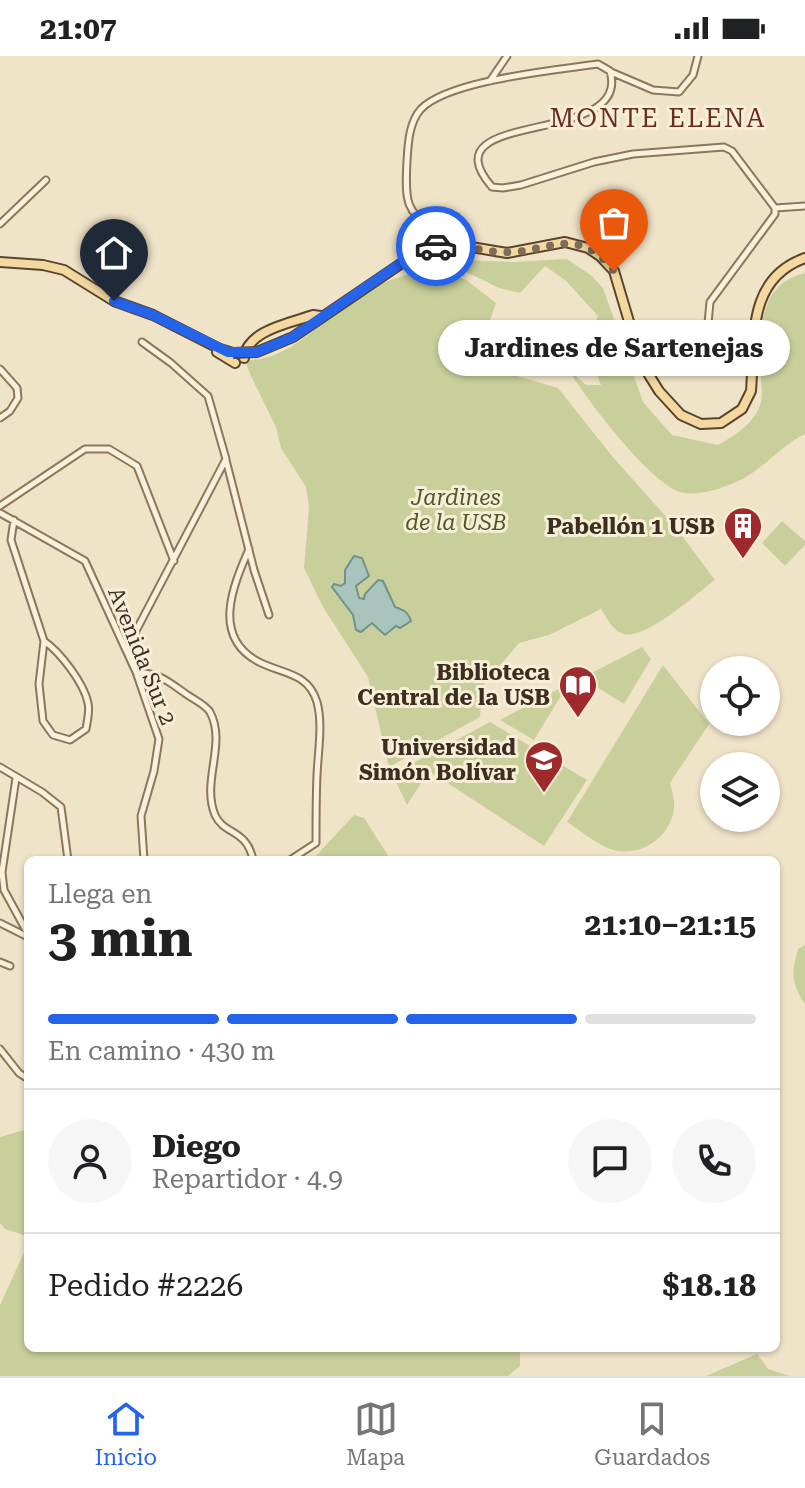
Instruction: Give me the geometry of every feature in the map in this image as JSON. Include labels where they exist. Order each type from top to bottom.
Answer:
[{"type":"main road","points":[[0,262],[64,270],[114,301],[153,315],[233,353],[257,352],[293,337],[421,250],[447,243],[507,253],[565,242],[577,244],[600,256],[618,278],[635,342],[650,378],[681,415],[694,423],[708,425],[735,416],[748,400],[759,303],[779,271],[805,258]]},
{"type":"main road","points":[[200,339],[240,360],[249,344],[260,335],[313,315],[321,316]]},
{"type":"street","points":[[486,84],[494,78],[507,56]]},
{"type":"street","points":[[447,243],[420,222],[407,203],[408,143],[412,124],[421,109],[447,92],[503,78],[598,64],[653,90],[679,92],[693,75],[698,56]]},
{"type":"street","points":[[610,71],[613,81],[611,90],[599,106],[562,122],[498,136],[486,142],[478,154],[477,163],[492,187],[503,188],[633,154],[724,147],[732,151],[775,208],[775,214],[710,302],[706,345]]},
{"type":"street","points":[[0,224],[46,180]]},
{"type":"street","points":[[775,208],[805,206]]},
{"type":"street","points":[[142,342],[208,396],[269,615]]},
{"type":"street","points":[[0,369],[17,388],[18,398],[10,411],[0,418]]},
{"type":"street","points":[[0,506],[85,449],[109,449],[137,466],[174,561]]},
{"type":"street","points":[[126,650],[226,459]]},
{"type":"street","name":"Avenida Sur 2","points":[[0,513],[85,561],[136,672],[159,739],[154,771],[141,816],[144,856]]},
{"type":"street","points":[[14,520],[11,540],[44,641],[39,684],[43,721],[53,735],[70,740],[86,729],[89,705],[56,649],[44,641]]},
{"type":"street","points":[[249,549],[232,586],[230,622],[234,637],[244,652],[260,663],[301,678],[317,703],[316,843],[296,856]]},
{"type":"street","points":[[136,672],[156,674],[209,710],[216,733],[209,789],[216,818],[245,839],[252,856]]},
{"type":"street","points":[[0,767],[61,807],[67,856]]},
{"type":"street","points":[[16,778],[2,872],[4,890],[24,928]]},
{"type":"street","points":[[0,923],[24,934]]},
{"type":"street","points":[[0,962],[10,966]]},
{"type":"street","points":[[0,1049],[24,1076]]},
{"type":"green space","points":[[440,259],[513,262],[567,259],[592,276],[603,288],[643,402],[672,435],[718,445],[744,428],[761,402],[762,329],[769,300],[777,288],[789,279],[805,273],[805,434],[743,479],[715,490],[680,492],[668,486],[636,457],[569,370],[586,385],[601,385],[584,342],[598,316],[566,281],[545,266],[520,293],[499,288]]},
{"type":"green space","name":"Jardines de la USB","points":[[434,266],[466,280],[496,303],[484,337],[486,355],[517,376],[558,388],[612,456],[676,528],[715,580],[669,616],[642,631],[621,633],[612,626],[601,609],[549,635],[519,643],[482,687],[480,717],[389,767],[368,677],[323,607],[304,568],[309,507],[306,487],[281,448],[276,427],[245,360],[262,359],[278,353],[308,335],[363,292]]},
{"type":"green space","points":[[782,521],[805,541],[805,545],[785,566],[762,543]]},
{"type":"green space","points":[[642,647],[651,659],[624,704],[582,678]]},
{"type":"green space","points":[[663,665],[700,712],[701,736],[670,783],[674,808],[667,828],[652,844],[632,851],[621,851],[593,840],[567,822]]},
{"type":"green space","points":[[568,684],[534,740],[500,720]]},
{"type":"green space","points":[[490,722],[587,780],[544,846],[429,771],[407,805],[395,780],[400,770]]},
{"type":"green space","points":[[354,815],[364,818],[388,856],[316,856]]},
{"type":"green space","points":[[805,945],[805,1005],[793,972],[798,949]]},
{"type":"green space","points":[[24,1130],[24,1235],[5,1229],[0,1223],[0,1137]]},
{"type":"green space","points":[[24,1253],[24,1352],[520,1352],[520,1366],[508,1376],[0,1376],[0,1305]]},
{"type":"green space","points":[[757,1354],[768,1369],[790,1376],[706,1376]]},
{"type":"water","points":[[354,556],[362,558],[369,576],[356,586],[359,598],[364,599],[378,580],[383,581],[395,607],[405,612],[411,621],[400,628],[396,626],[385,635],[372,623],[361,632],[356,630],[353,615],[332,587],[345,583],[345,570]]},
{"type":"way so far","points":[[436,246],[447,243],[507,253],[565,242],[588,248],[614,271]]},
{"type":"place","name":"Jardines de Sartenejas","points":[[614,271]]},
{"type":"place","name":"Pabellón 1 USB","points":[[743,560]]},
{"type":"place","name":"Biblioteca Central de la USB","points":[[578,719]]},
{"type":"place","name":"Universidad Simón Bolívar","points":[[544,794]]},
{"type":"district","name":"MONTE ELENA","points":[[658,118]]},
{"type":"route","points":[[114,301],[153,315],[228,352],[257,352],[293,337],[421,250],[436,246]]}]
